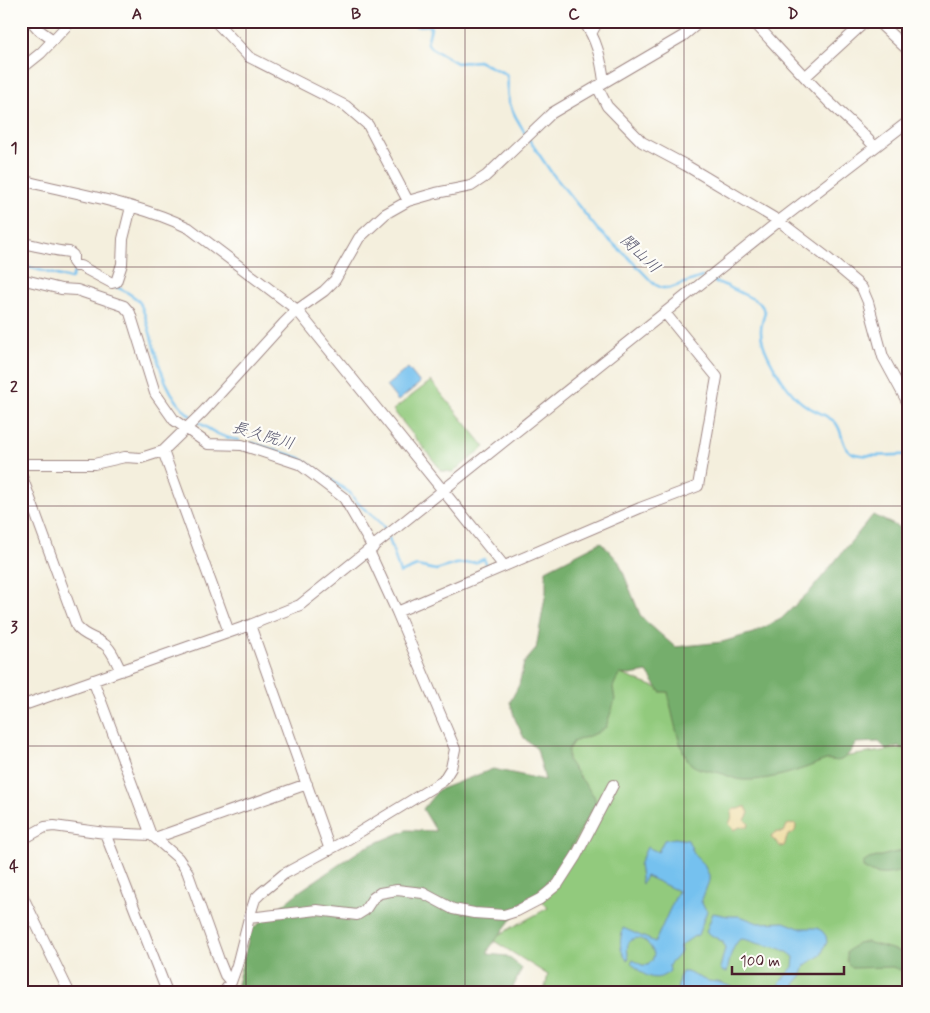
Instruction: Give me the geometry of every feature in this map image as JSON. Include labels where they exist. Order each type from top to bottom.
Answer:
[{"type":"street","points":[[31,21],[39,30],[54,40]]},
{"type":"street","points":[[21,68],[54,40],[71,21]]},
{"type":"street","points":[[215,21],[249,57],[346,106],[361,117],[368,126],[408,201]]},
{"type":"street","points":[[583,21],[592,32],[601,58],[600,84],[607,106],[642,142],[687,166],[779,221],[825,256],[862,288],[868,302],[883,357],[909,405]]},
{"type":"street","points":[[592,32],[598,21]]},
{"type":"street","points":[[21,464],[94,464],[125,457],[141,458],[164,452],[297,310],[324,291],[335,280],[359,238],[384,214],[408,201],[471,186],[486,176],[552,113],[683,36],[701,21]]},
{"type":"street","points":[[753,21],[805,77],[875,147]]},
{"type":"street","points":[[805,77],[866,21]]},
{"type":"street","points":[[877,21],[909,51]]},
{"type":"street","points":[[21,706],[250,625],[300,605],[779,221],[909,121]]},
{"type":"street","points":[[21,180],[131,207],[165,217],[189,228],[297,310],[504,566]]},
{"type":"street","points":[[21,243],[69,252],[73,255],[73,262],[76,266],[116,282],[122,264],[123,239],[131,207]]},
{"type":"street","points":[[21,279],[62,289],[77,290],[124,306],[128,309],[155,393],[174,420],[185,430],[208,444],[242,446],[299,464],[344,498],[371,549],[455,750],[451,768],[443,781],[330,850],[284,874],[255,899],[237,965],[224,992]]},
{"type":"street","points":[[397,612],[640,508],[698,486],[717,377],[665,313]]},
{"type":"street","points":[[164,452],[229,632]]},
{"type":"street","points":[[21,474],[77,627],[82,633],[108,648],[120,671]]},
{"type":"street","points":[[250,625],[330,850]]},
{"type":"street","points":[[93,680],[153,837],[178,858],[188,871],[219,960],[230,982]]},
{"type":"street","points":[[22,837],[54,826],[153,837],[307,784]]},
{"type":"street","points":[[249,918],[317,910],[357,915],[365,910],[373,898],[380,893],[397,890],[422,893],[453,909],[474,913],[504,915],[517,911],[540,899],[558,884],[576,856],[613,784]]},
{"type":"street","points":[[105,833],[167,992]]},
{"type":"street","points":[[21,893],[69,992]]},
{"type":"green space","points":[[431,381],[485,447],[453,472],[442,471],[393,410]]},
{"type":"green space","points":[[873,515],[909,532],[909,752],[898,746],[887,750],[879,742],[856,743],[850,753],[841,760],[826,760],[791,773],[767,778],[737,779],[700,769],[691,764],[679,740],[668,692],[660,692],[647,672],[630,675],[619,674],[613,687],[615,700],[606,727],[597,733],[573,742],[568,750],[568,761],[594,796],[596,803],[548,887],[526,899],[489,949],[488,954],[507,956],[522,968],[511,992],[235,992],[251,930],[300,891],[362,849],[407,830],[436,831],[423,809],[438,790],[493,769],[545,780],[537,749],[524,738],[515,719],[510,702],[519,685],[524,663],[536,649],[546,592],[546,570],[601,542],[619,562],[641,617],[675,647],[722,642],[753,633],[781,619],[812,589]]},
{"type":"green space","points":[[615,672],[668,692],[743,772],[909,747],[909,992],[544,992],[548,975],[491,939],[548,908],[529,884],[560,759]]},
{"type":"green space","points":[[909,849],[909,869],[891,874],[880,874],[863,868],[863,863],[869,859]]},
{"type":"green space","points":[[867,942],[909,954],[909,973],[892,967],[852,968],[847,962],[847,952],[857,943]]},
{"type":"sand","points":[[746,807],[749,813],[745,820],[749,823],[748,827],[740,827],[734,830],[729,824],[733,809]]},
{"type":"sand","points":[[794,823],[796,825],[795,831],[788,835],[784,846],[780,847],[771,838],[772,835],[784,832],[787,825]]},
{"type":"water","points":[[408,368],[420,383],[398,401],[386,386]]},
{"type":"water","points":[[675,838],[688,840],[695,856],[704,865],[709,875],[709,881],[701,902],[707,911],[698,935],[680,946],[681,952],[669,965],[670,971],[654,978],[644,974],[631,962],[633,960],[642,965],[648,965],[652,961],[654,954],[646,942],[636,938],[631,940],[628,944],[629,958],[627,960],[621,948],[621,937],[623,928],[655,942],[678,891],[646,876],[642,884],[639,865],[647,847],[658,852],[664,840]]},
{"type":"water","points":[[713,913],[740,916],[758,923],[784,922],[799,928],[817,928],[826,936],[827,942],[821,955],[805,965],[793,991],[788,992],[780,987],[779,983],[793,967],[794,957],[776,947],[740,939],[733,950],[727,972],[723,972],[720,968],[725,948],[723,942],[706,932]]},
{"type":"water","points":[[682,972],[687,972],[707,981],[718,982],[747,992],[677,992]]},
{"type":"waterway","name":"関山川","points":[[410,21],[416,26],[429,25],[431,28],[427,43],[431,48],[457,63],[478,61],[506,74],[509,102],[525,133]]},
{"type":"waterway","name":"関山川","points":[[528,138],[551,172],[598,230],[654,284],[662,288],[670,288],[702,277]]},
{"type":"waterway","name":"長久院川","points":[[21,265],[71,279],[75,271],[78,270]]},
{"type":"waterway","name":"関山川","points":[[710,280],[759,302],[765,311],[761,328],[762,339],[776,371],[798,399],[835,422],[840,430],[844,444],[850,452],[868,456],[909,455]]},
{"type":"waterway","name":"長久院川","points":[[114,286],[128,293],[140,303],[165,381],[177,401],[193,418]]},
{"type":"waterway","name":"長久院川","points":[[197,421],[227,438],[239,440]]},
{"type":"waterway","name":"長久院川","points":[[252,443],[300,458],[350,493],[358,504],[379,522],[387,533]]},
{"type":"waterway","name":"長久院川","points":[[389,538],[400,573],[417,566],[436,570],[484,559],[488,568],[490,568]]}]
